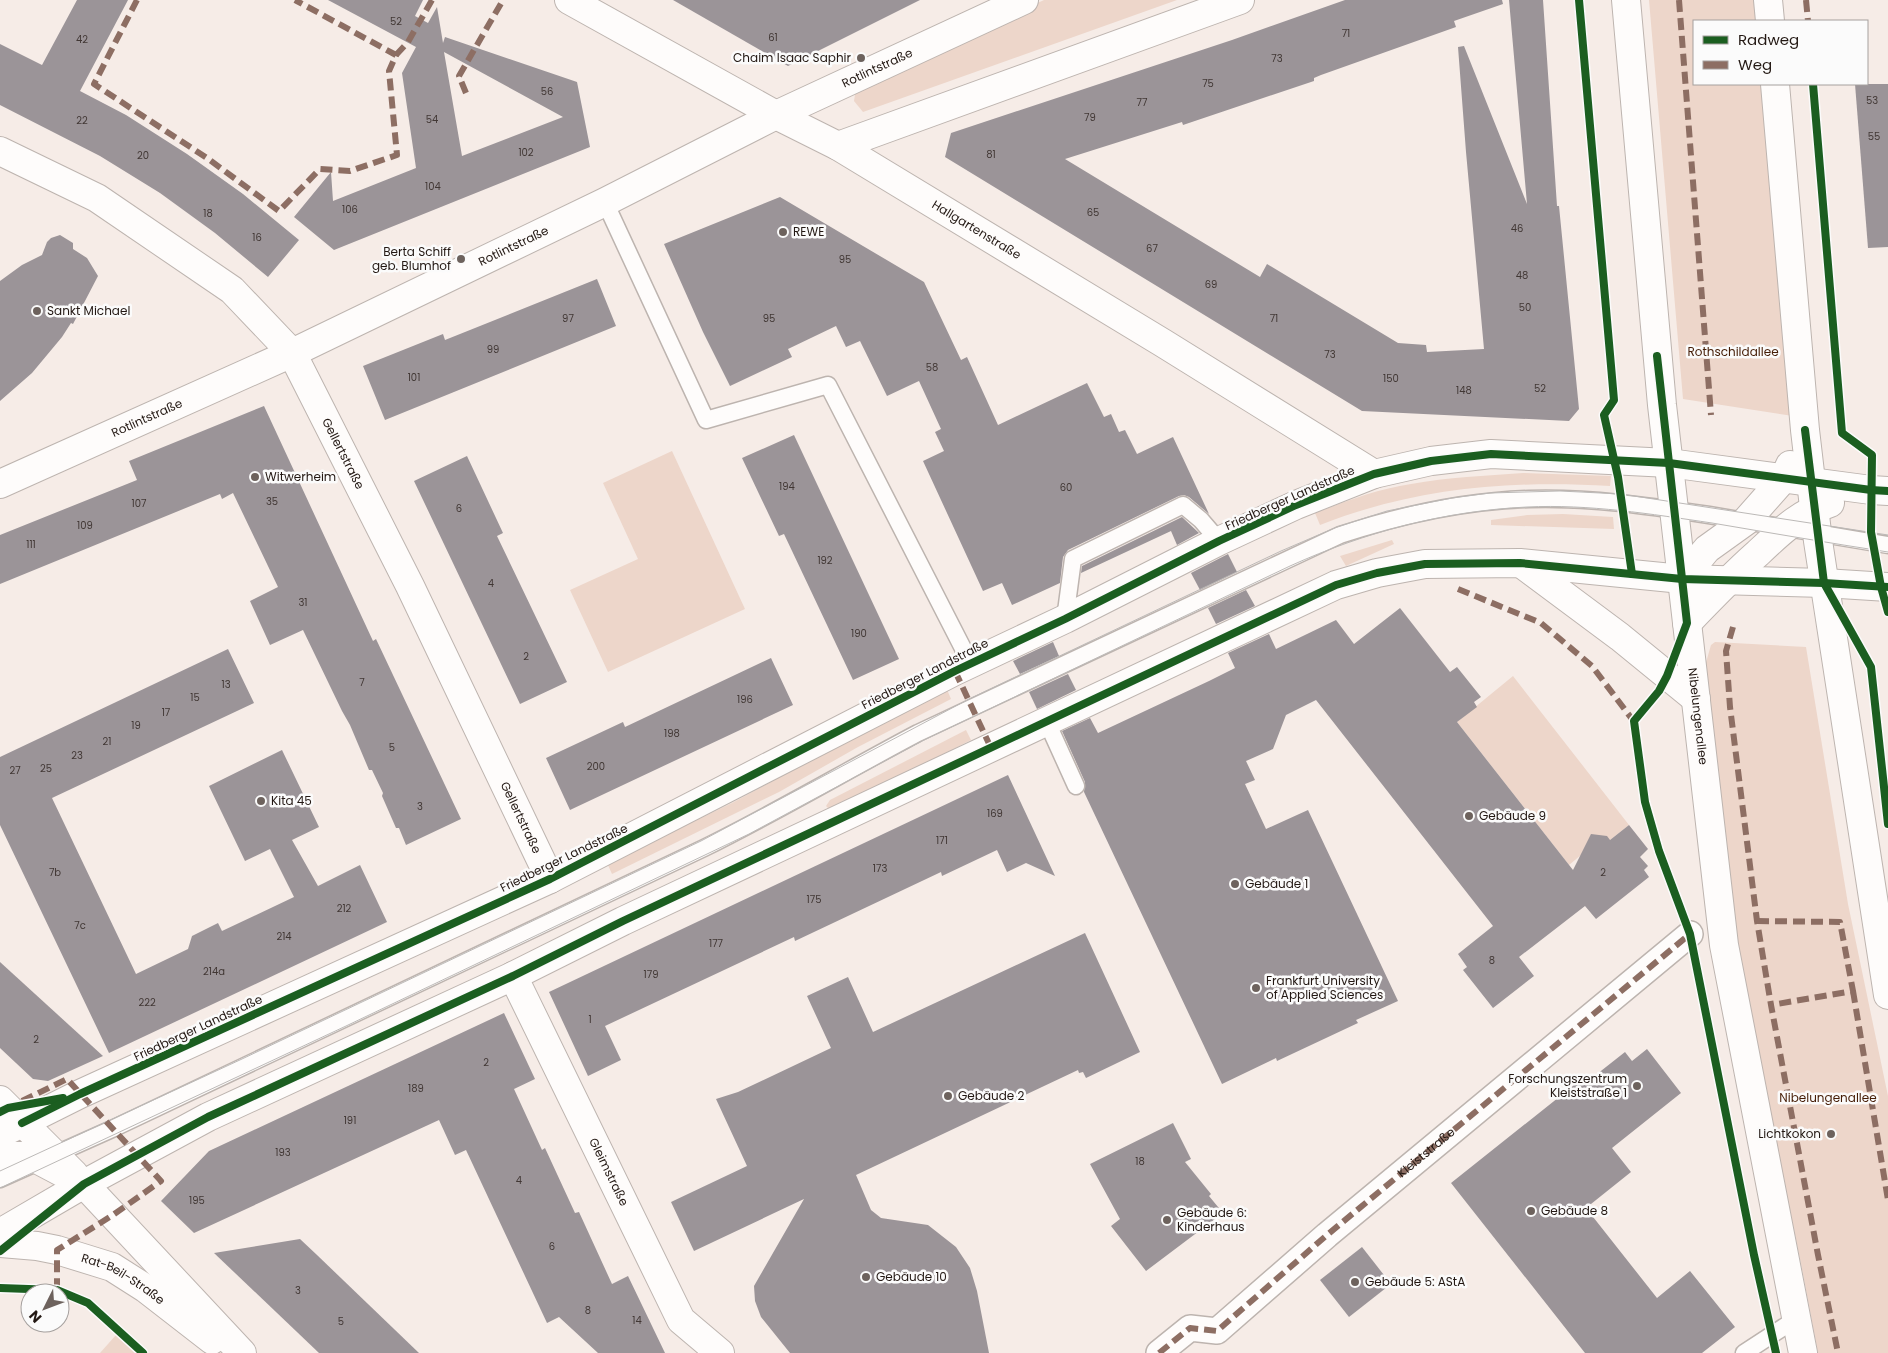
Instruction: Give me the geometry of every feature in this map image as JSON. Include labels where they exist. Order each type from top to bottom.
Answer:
[{"type":"main road","name":"Hallgartenstraße","points":[[569,0],[776,115],[838,146],[1163,343],[1374,474]]},
{"type":"main road","name":"Rotlintstraße","points":[[0,484],[292,353],[605,202],[776,115],[1024,0]]},
{"type":"main road","points":[[838,146],[1240,0]]},
{"type":"main road","points":[[1626,0],[1657,356],[1669,463]]},
{"type":"main road","points":[[1768,0],[1770,20]]},
{"type":"main road","points":[[1775,85],[1811,481],[1824,583],[1888,991]]},
{"type":"main road","name":"Gellertstraße","points":[[0,151],[97,198],[224,284],[292,353],[410,586],[550,878]]},
{"type":"main road","points":[[1682,579],[1707,549],[1746,521],[1784,478],[1805,430]]},
{"type":"main road","name":"Friedberger Landstraße","points":[[11,1128],[80,1094],[550,878],[971,664],[1219,541],[1296,505],[1374,474],[1431,461],[1491,454],[1669,463],[1879,491]]},
{"type":"main road","name":"Nibelungenallee","points":[[1669,463],[1724,945],[1803,1353]]},
{"type":"main road","points":[[1686,623],[1728,580],[1785,527],[1816,520],[1879,491]]},
{"type":"main road","points":[[1520,563],[1620,637],[1696,699]]},
{"type":"main road","points":[[0,1233],[84,1184],[208,1117],[513,976],[623,921],[1336,586],[1377,573],[1425,564],[1520,563],[1682,579],[1824,583],[1888,587]]},
{"type":"main road","name":"Gleimstraße","points":[[513,976],[681,1320],[720,1353]]},
{"type":"main road","points":[[0,1100],[11,1128],[47,1157]]},
{"type":"main road","points":[[0,1156],[47,1157]]},
{"type":"main road","name":"Rat-Beil-Straße","points":[[47,1157],[84,1184],[242,1353]]},
{"type":"main road","name":"Rat-Beil-Straße","points":[[0,1244],[37,1246],[58,1250],[112,1268],[145,1288],[229,1353]]},
{"type":"street","name":"Kleiststraße","points":[[1159,1353],[1190,1328],[1217,1331],[1327,1235],[1690,934]]},
{"type":"lane","points":[[605,202],[706,420],[828,385],[971,664]]},
{"type":"lane","points":[[0,1179],[129,1121],[687,856],[785,807],[866,760],[918,733],[1340,535],[1417,513],[1454,506],[1528,499],[1595,500],[1785,527]]},
{"type":"lane","points":[[1065,619],[1073,559],[1183,506],[1201,520],[1219,541]]},
{"type":"lane","points":[[1816,520],[1888,545]]},
{"type":"lane","points":[[1047,722],[1076,786]]},
{"type":"lane","points":[[1744,1353],[1796,1319]]},
{"type":"green space","points":[[1044,0],[1177,0],[863,112],[854,101],[856,88]]},
{"type":"green space","name":"Rothschildallee","points":[[1649,0],[1755,0],[1757,20],[1693,20],[1693,85],[1763,85],[1793,416],[1683,399]]},
{"type":"green space","points":[[672,451],[745,609],[608,672],[570,590],[638,559],[603,483]]},
{"type":"green space","points":[[1523,473],[1611,476],[1610,486],[1536,484],[1463,489],[1427,495],[1355,512],[1320,525],[1315,513],[1362,496],[1399,486],[1453,478]]},
{"type":"green space","points":[[1563,514],[1613,517],[1614,529],[1491,525],[1491,520],[1527,515]]},
{"type":"green space","points":[[1392,540],[1394,544],[1346,566],[1340,556]]},
{"type":"green space","name":"Nibelungenallee","points":[[1715,642],[1806,647],[1848,904],[1888,1096],[1888,1353],[1818,1353],[1743,982],[1727,869],[1705,666],[1711,645]]},
{"type":"green space","points":[[1513,676],[1629,825],[1610,840],[1587,850],[1569,865],[1457,722]]},
{"type":"green space","points":[[946,687],[951,699],[858,747],[779,792],[612,874],[607,863],[732,803]]},
{"type":"green space","points":[[966,730],[971,740],[831,811],[826,806],[830,800]]},
{"type":"green space","points":[[116,1335],[135,1353],[100,1353]]},
{"type":"building","points":[[77,0],[128,0],[80,91],[126,115],[187,154],[243,194],[299,240],[268,277],[215,233],[160,193],[100,156],[0,105],[0,44],[42,65]]},
{"type":"building","points":[[328,0],[423,0],[415,16],[428,23],[437,7],[443,43],[445,37],[577,82],[590,147],[334,250],[294,217],[331,172],[333,201],[416,168],[402,73],[416,47]],"holes":[[[444,52],[563,117],[462,156]]]},
{"type":"building","points":[[673,0],[920,0],[788,66]]},
{"type":"building","points":[[1345,0],[1502,0],[1503,4],[1454,21],[1456,27],[1321,75],[1314,78],[1314,81],[1183,125],[1182,122],[1065,159],[1260,277],[1267,264],[1398,343],[1426,345],[1427,352],[1484,349],[1458,47],[1464,46],[1527,204],[1509,0],[1543,0],[1557,206],[1559,206],[1579,409],[1569,421],[1362,411],[945,157],[951,133],[1232,40]]},
{"type":"building","points":[[1888,84],[1888,247],[1868,248],[1855,85]]},
{"type":"building","points":[[780,197],[924,282],[961,360],[967,357],[998,425],[1087,383],[1104,417],[1111,414],[1119,432],[1125,430],[1137,454],[1173,437],[1209,514],[1189,497],[1179,496],[1068,550],[1063,557],[1060,583],[1012,605],[1002,583],[983,591],[923,461],[944,451],[935,432],[941,429],[919,381],[887,396],[860,341],[846,347],[836,326],[788,349],[792,357],[730,386],[703,332],[664,244]]},
{"type":"building","name":"Sankt Michael","points":[[60,235],[73,243],[73,249],[87,258],[98,276],[73,324],[71,323],[62,337],[32,373],[0,401],[0,281],[22,265],[42,255],[47,242],[51,238]]},
{"type":"building","points":[[597,279],[616,326],[385,420],[363,366],[443,334],[445,340]]},
{"type":"building","points":[[264,406],[373,641],[376,639],[461,819],[406,845],[399,828],[396,828],[372,770],[369,770],[350,725],[303,630],[270,645],[250,601],[278,587],[233,493],[222,499],[220,494],[0,584],[0,535],[137,480],[129,461]]},
{"type":"building","points":[[794,435],[899,659],[853,680],[784,534],[779,536],[742,458]]},
{"type":"building","points":[[467,456],[503,533],[497,536],[567,682],[520,704],[414,481]]},
{"type":"building","points":[[1182,517],[1199,533],[1177,545],[1171,531],[1081,573],[1082,566]]},
{"type":"building","points":[[1228,554],[1237,572],[1200,590],[1191,573]]},
{"type":"building","points":[[1246,590],[1255,606],[1216,624],[1208,608]]},
{"type":"building","points":[[1400,608],[1450,672],[1457,667],[1481,697],[1474,702],[1477,707],[1457,722],[1573,870],[1591,834],[1607,836],[1610,840],[1629,825],[1648,849],[1640,857],[1648,866],[1644,870],[1649,877],[1596,919],[1585,906],[1519,957],[1534,976],[1493,1008],[1463,970],[1467,967],[1458,954],[1493,926],[1316,700],[1286,715],[1273,749],[1246,761],[1255,780],[1245,784],[1266,829],[1308,810],[1398,1001],[1356,1020],[1358,1023],[1277,1061],[1276,1058],[1222,1084],[1084,792],[1085,782],[1062,731],[1090,718],[1098,733],[1209,681],[1235,668],[1228,653],[1269,634],[1276,649],[1336,620],[1354,644]]},
{"type":"building","points":[[1053,642],[1059,656],[1020,674],[1013,661]]},
{"type":"building","points":[[228,649],[254,703],[52,798],[136,974],[188,949],[192,936],[218,923],[222,931],[294,897],[270,849],[245,861],[209,786],[282,750],[319,827],[292,840],[318,886],[360,865],[387,922],[109,1053],[0,825],[0,757]]},
{"type":"building","points":[[771,658],[793,705],[570,810],[546,758],[623,722],[625,727]]},
{"type":"building","points":[[1068,674],[1076,690],[1037,709],[1029,692]]},
{"type":"building","points":[[1008,775],[1055,876],[1026,863],[1007,872],[997,850],[942,876],[941,872],[795,941],[794,937],[605,1026],[621,1060],[588,1076],[549,992]]},
{"type":"building","name":"Gebäude 2","points":[[1085,933],[1140,1052],[1086,1078],[1083,1072],[1079,1073],[1078,1070],[856,1175],[871,1210],[881,1218],[928,1225],[956,1247],[970,1268],[977,1291],[989,1353],[790,1353],[761,1317],[755,1301],[754,1286],[804,1199],[694,1251],[671,1202],[747,1166],[716,1099],[738,1092],[831,1048],[807,996],[848,977],[873,1032]]},
{"type":"building","points":[[0,962],[103,1056],[48,1081],[33,1079],[0,1048]]},
{"type":"building","points":[[504,1013],[535,1079],[514,1089],[542,1150],[545,1148],[575,1213],[579,1212],[612,1284],[628,1276],[665,1353],[598,1353],[559,1317],[547,1323],[466,1150],[455,1155],[439,1120],[194,1233],[161,1201],[209,1151]]},
{"type":"building","name":"Gebäude 8","points":[[1647,1049],[1681,1093],[1612,1148],[1631,1172],[1586,1208],[1657,1298],[1690,1271],[1735,1327],[1702,1353],[1585,1353],[1451,1183],[1588,1074],[1592,1078],[1625,1052],[1632,1061]]},
{"type":"building","points":[[1173,1123],[1191,1159],[1185,1162],[1211,1194],[1209,1196],[1223,1213],[1146,1271],[1111,1226],[1120,1219],[1090,1164]]},
{"type":"building","points":[[300,1239],[419,1353],[319,1353],[214,1253]]},
{"type":"building","name":"Gebäude 5: AStA","points":[[1362,1247],[1391,1284],[1349,1317],[1320,1280]]},
{"type":"tram line","points":[[0,1171],[242,1059],[701,841],[969,699],[1281,551],[1337,527],[1387,511],[1452,498],[1490,493],[1560,491],[1621,494],[1888,535]]},
{"type":"tram line","points":[[0,1188],[749,834],[922,741],[1290,566],[1376,533],[1435,518],[1466,513],[1550,506],[1597,508],[1666,516],[1888,552]]},
{"type":"marked path","points":[[137,0],[94,84],[207,158],[279,211],[320,169],[350,171],[397,155],[389,71],[396,55],[295,0]]},
{"type":"marked path","points":[[396,55],[408,42],[432,0]]},
{"type":"marked path","points":[[466,93],[459,76],[503,0]]},
{"type":"marked path","points":[[1679,0],[1711,415]]},
{"type":"marked path","points":[[1806,0],[1808,20]]},
{"type":"marked path","points":[[1458,589],[1541,623],[1592,666],[1635,723]]},
{"type":"marked path","points":[[1733,627],[1726,651],[1730,707],[1757,921],[1771,1005],[1838,1353]]},
{"type":"marked path","points":[[955,671],[991,748]]},
{"type":"marked path","points":[[1757,921],[1840,922],[1853,991],[1771,1005]]},
{"type":"marked path","points":[[1159,1353],[1190,1328],[1217,1331],[1327,1235],[1690,934]]},
{"type":"marked path","points":[[1853,991],[1888,1200]]},
{"type":"marked path","points":[[22,1101],[67,1079],[161,1181],[113,1215],[57,1250],[57,1283]]},
{"type":"cycle path","points":[[1579,0],[1614,400],[1604,415],[1618,477],[1632,574]]},
{"type":"cycle path","points":[[1813,85],[1842,433],[1872,455],[1871,532],[1881,587],[1888,612]]},
{"type":"cycle path","points":[[1657,356],[1687,623],[1667,676],[1659,691],[1634,721],[1645,802],[1659,851],[1690,934],[1754,1255],[1776,1353]]},
{"type":"cycle path","points":[[1805,430],[1824,583],[1871,667],[1888,824]]},
{"type":"cycle path","points":[[22,1123],[80,1094],[550,879],[955,671],[1065,619],[1219,541],[1296,505],[1374,474],[1431,461],[1491,454],[1669,463],[1888,491]]},
{"type":"cycle path","points":[[0,1251],[84,1184],[208,1117],[513,976],[623,921],[1336,585],[1377,573],[1425,564],[1520,563],[1682,579],[1824,583],[1888,587]]},
{"type":"cycle path","points":[[0,1112],[8,1108],[63,1098]]},
{"type":"cycle path","points":[[0,1288],[57,1290],[88,1303],[143,1353]]},
{"type":"place","name":"Chaim Isaac Saphir","points":[[861,58]]},
{"type":"place","name":"REWE","points":[[783,232]]},
{"type":"place","name":"Berta Schiff geb. Blumhof","points":[[461,259]]},
{"type":"place","name":"Sankt Michael","points":[[37,311]]},
{"type":"place","name":"Witwerheim","points":[[255,477]]},
{"type":"place","name":"Kita 45","points":[[261,801]]},
{"type":"place","name":"Gebäude 9","points":[[1469,816]]},
{"type":"place","name":"Gebäude 1","points":[[1235,884]]},
{"type":"place","name":"Frankfurt University of Applied Sciences","points":[[1256,988]]},
{"type":"place","name":"Forschungszentrum Kleiststraße 1","points":[[1637,1086]]},
{"type":"place","name":"Gebäude 2","points":[[948,1096]]},
{"type":"place","name":"Lichtkokon","points":[[1831,1134]]},
{"type":"place","name":"Gebäude 8","points":[[1531,1211]]},
{"type":"place","name":"Gebäude 6: Kinderhaus","points":[[1167,1220]]},
{"type":"place","name":"Gebäude 10","points":[[866,1277]]},
{"type":"place","name":"Gebäude 5: AStA","points":[[1355,1282]]}]
